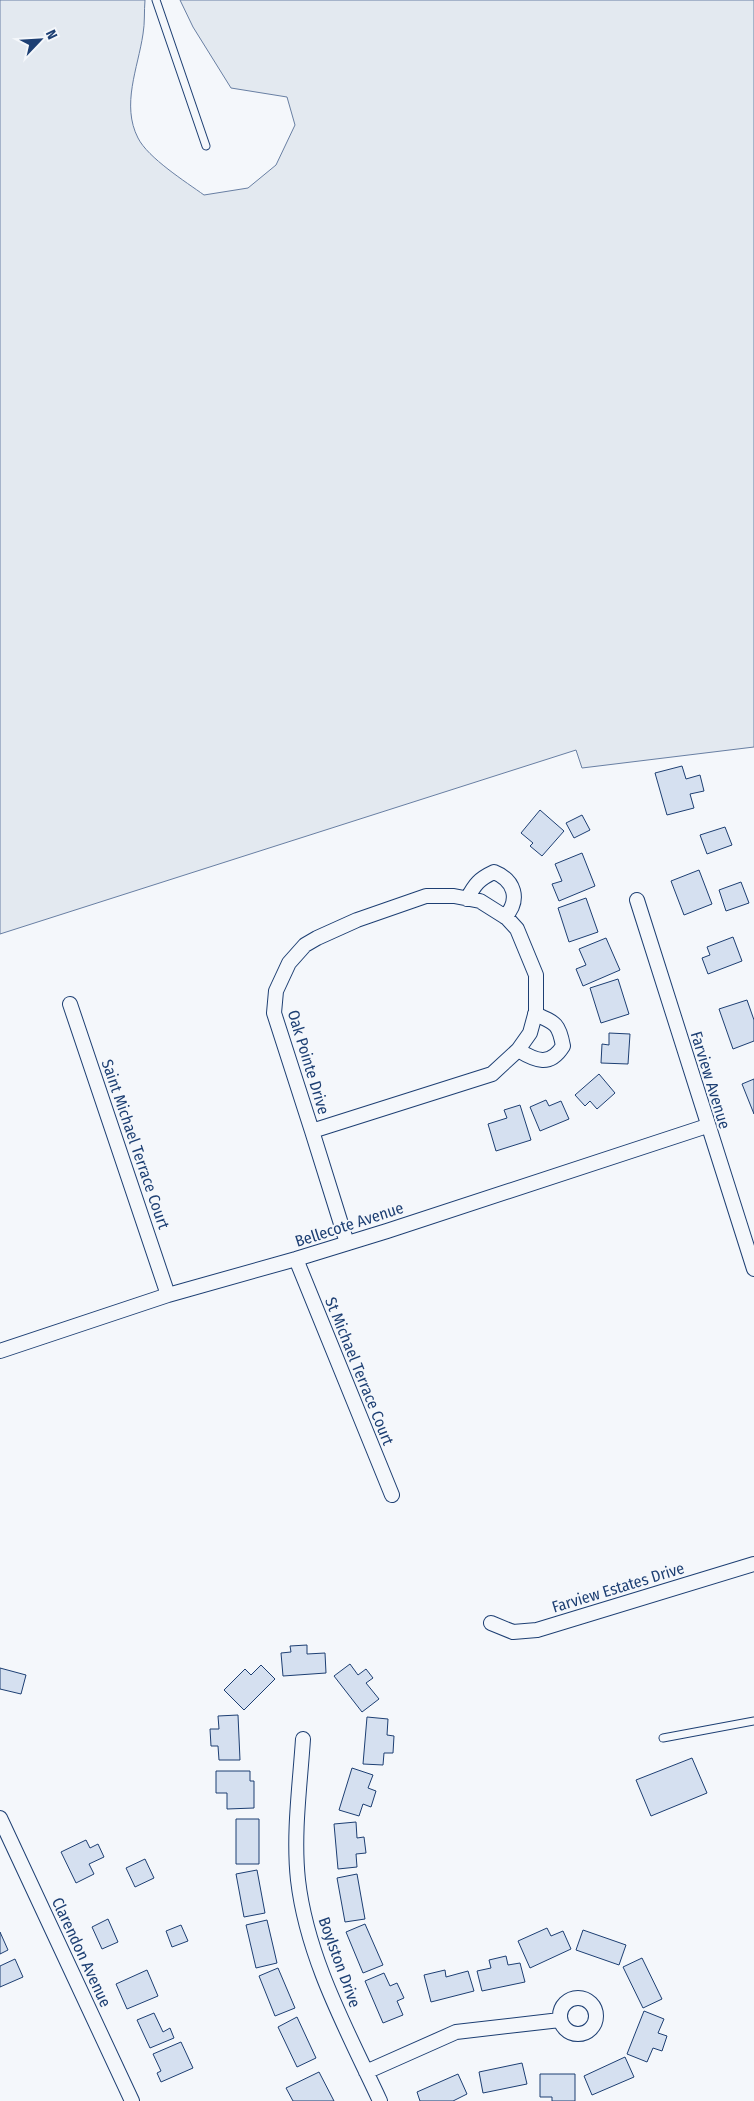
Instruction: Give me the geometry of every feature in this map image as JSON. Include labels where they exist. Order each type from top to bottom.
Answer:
[{"type":"street","points":[[468,899],[474,886],[482,877],[494,872],[505,876],[513,887],[514,902],[505,917]]},
{"type":"street","name":"Oak Pointe Drive","points":[[312,1131],[492,1074],[518,1050],[530,1033],[536,1014],[536,975],[517,929],[505,917],[480,901],[454,896],[426,896],[357,920],[317,938],[306,945],[289,963],[276,991],[274,1013],[347,1243]]},
{"type":"street","name":"Farview Avenue","points":[[637,900],[707,1126],[754,1269]]},
{"type":"street","name":"Saint Michael Terrace Court","points":[[70,1004],[168,1295]]},
{"type":"street","points":[[518,1050],[533,1059],[546,1060],[557,1056],[563,1046],[560,1030],[549,1020],[536,1014]]},
{"type":"street","name":"Bellecote Avenue","points":[[0,1351],[168,1295],[296,1259],[707,1126]]},
{"type":"street","name":"St Michael Terrace Court","points":[[296,1259],[392,1495]]},
{"type":"street","name":"Farview Estates Drive","points":[[491,1623],[513,1632],[537,1630],[754,1564]]},
{"type":"street","name":"Boylston Drive","points":[[303,1739],[297,1851],[302,1905],[310,1940],[322,1972],[380,2101]]},
{"type":"street","name":"Clarendon Avenue","points":[[0,1818],[132,2101]]},
{"type":"street","points":[[366,2072],[456,2032],[560,2020]]},
{"type":"lane","points":[[156,0],[206,146]]},
{"type":"lane","points":[[663,1738],[754,1721]]},
{"type":"shaded area","points":[[0,0],[145,0],[144,30],[132,86],[131,113],[133,125],[138,138],[150,154],[204,195],[248,188],[276,165],[295,125],[287,97],[231,88],[193,27],[180,0],[754,0],[754,747],[582,768],[576,750],[0,934]]},
{"type":"building","points":[[682,766],[686,779],[700,775],[704,791],[690,794],[694,808],[667,815],[655,773]]},
{"type":"building","points":[[540,810],[564,831],[542,856],[530,846],[533,843],[521,833]]},
{"type":"building","points":[[582,815],[590,830],[574,838],[566,823]]},
{"type":"building","points":[[725,827],[732,845],[707,854],[700,835]]},
{"type":"building","points":[[582,853],[595,886],[559,901],[552,884],[562,881],[555,864]]},
{"type":"building","points":[[699,870],[712,904],[684,915],[671,881]]},
{"type":"building","points":[[741,882],[749,903],[726,911],[719,890]]},
{"type":"building","points":[[586,898],[598,932],[569,942],[558,908]]},
{"type":"building","points":[[733,937],[742,961],[708,974],[702,958],[710,955],[707,947]]},
{"type":"building","points":[[606,938],[620,970],[583,986],[576,969],[586,965],[579,949]]},
{"type":"building","points":[[618,979],[629,1014],[601,1023],[590,988]]},
{"type":"building","points":[[747,1000],[754,1020],[754,1041],[733,1049],[719,1009]]},
{"type":"building","points":[[609,1033],[630,1034],[628,1064],[601,1063],[602,1044],[609,1045]]},
{"type":"building","points":[[599,1074],[615,1093],[597,1109],[590,1101],[585,1106],[575,1095]]},
{"type":"building","points":[[754,1079],[754,1114],[742,1084]]},
{"type":"building","points":[[546,1100],[549,1106],[561,1101],[569,1119],[540,1131],[530,1107]]},
{"type":"building","points":[[520,1105],[531,1140],[496,1151],[488,1124],[507,1118],[504,1110]]},
{"type":"building","points":[[307,1645],[307,1654],[325,1653],[326,1673],[283,1676],[281,1653],[291,1652],[290,1646]]},
{"type":"building","points":[[350,1664],[358,1675],[366,1669],[373,1678],[366,1683],[379,1699],[362,1712],[334,1676]]},
{"type":"building","points":[[261,1665],[275,1679],[244,1710],[224,1690],[245,1669],[251,1675]]},
{"type":"building","points":[[0,1668],[26,1675],[21,1694],[0,1689]]},
{"type":"building","points":[[238,1715],[240,1760],[219,1760],[218,1746],[211,1746],[210,1729],[219,1729],[218,1716]]},
{"type":"building","points":[[367,1717],[388,1719],[387,1735],[394,1736],[393,1753],[384,1753],[383,1765],[363,1764]]},
{"type":"building","points":[[692,1758],[707,1793],[651,1816],[636,1780]]},
{"type":"building","points":[[352,1768],[373,1775],[368,1788],[376,1791],[371,1807],[363,1804],[359,1816],[339,1810]]},
{"type":"building","points":[[216,1771],[250,1771],[250,1781],[254,1781],[254,1808],[227,1809],[227,1793],[216,1793]]},
{"type":"building","points":[[236,1819],[259,1819],[259,1864],[236,1864]]},
{"type":"building","points":[[356,1822],[357,1838],[364,1837],[366,1853],[356,1854],[357,1867],[338,1869],[334,1824]]},
{"type":"building","points":[[86,1840],[90,1848],[98,1844],[104,1857],[89,1864],[94,1874],[76,1883],[61,1852]]},
{"type":"building","points":[[145,1859],[154,1878],[135,1887],[126,1868]]},
{"type":"building","points":[[257,1870],[265,1913],[244,1917],[236,1874]]},
{"type":"building","points":[[357,1874],[365,1919],[345,1922],[337,1878]]},
{"type":"building","points":[[108,1919],[118,1942],[102,1949],[92,1927]]},
{"type":"building","points":[[267,1920],[277,1963],[256,1968],[246,1925]]},
{"type":"building","points":[[365,1924],[383,1965],[363,1973],[346,1932]]},
{"type":"building","points":[[181,1925],[188,1941],[172,1947],[166,1931]]},
{"type":"building","points":[[547,1928],[551,1936],[563,1931],[571,1949],[530,1968],[518,1941]]},
{"type":"building","points":[[583,1930],[626,1945],[619,1965],[576,1950]]},
{"type":"building","points":[[0,1932],[8,1950],[0,1954]]},
{"type":"building","points":[[506,1956],[508,1965],[520,1963],[525,1982],[482,1991],[477,1971],[491,1968],[489,1960]]},
{"type":"building","points":[[642,1958],[662,1999],[643,2008],[623,1967]]},
{"type":"building","points":[[15,1959],[23,1977],[0,1987],[0,1966]]},
{"type":"building","points":[[278,1968],[295,2008],[275,2016],[259,1976]]},
{"type":"building","points":[[147,1970],[158,1996],[127,2009],[116,1984]]},
{"type":"building","points":[[445,1970],[446,1977],[468,1971],[474,1991],[431,2002],[424,1975]]},
{"type":"building","points":[[384,1973],[390,1986],[397,1983],[404,1998],[397,2001],[403,2015],[383,2023],[365,1981]]},
{"type":"building","points":[[644,2011],[664,2019],[658,2033],[667,2036],[662,2051],[653,2048],[647,2062],[627,2054]]},
{"type":"building","points":[[154,2013],[163,2032],[170,2028],[174,2038],[150,2048],[137,2020]]},
{"type":"building","points":[[297,2017],[316,2058],[297,2067],[278,2027]]},
{"type":"building","points":[[181,2042],[193,2068],[161,2082],[157,2073],[161,2071],[153,2054]]},
{"type":"building","points":[[625,2057],[634,2077],[592,2095],[584,2076]]},
{"type":"building","points":[[522,2063],[527,2084],[483,2093],[479,2072]]},
{"type":"building","points":[[319,2072],[334,2101],[293,2101],[286,2088]]},
{"type":"building","points":[[458,2074],[467,2094],[453,2101],[420,2101],[417,2092]]},
{"type":"building","points":[[540,2074],[575,2074],[575,2101],[552,2101],[552,2097],[540,2097]]}]
